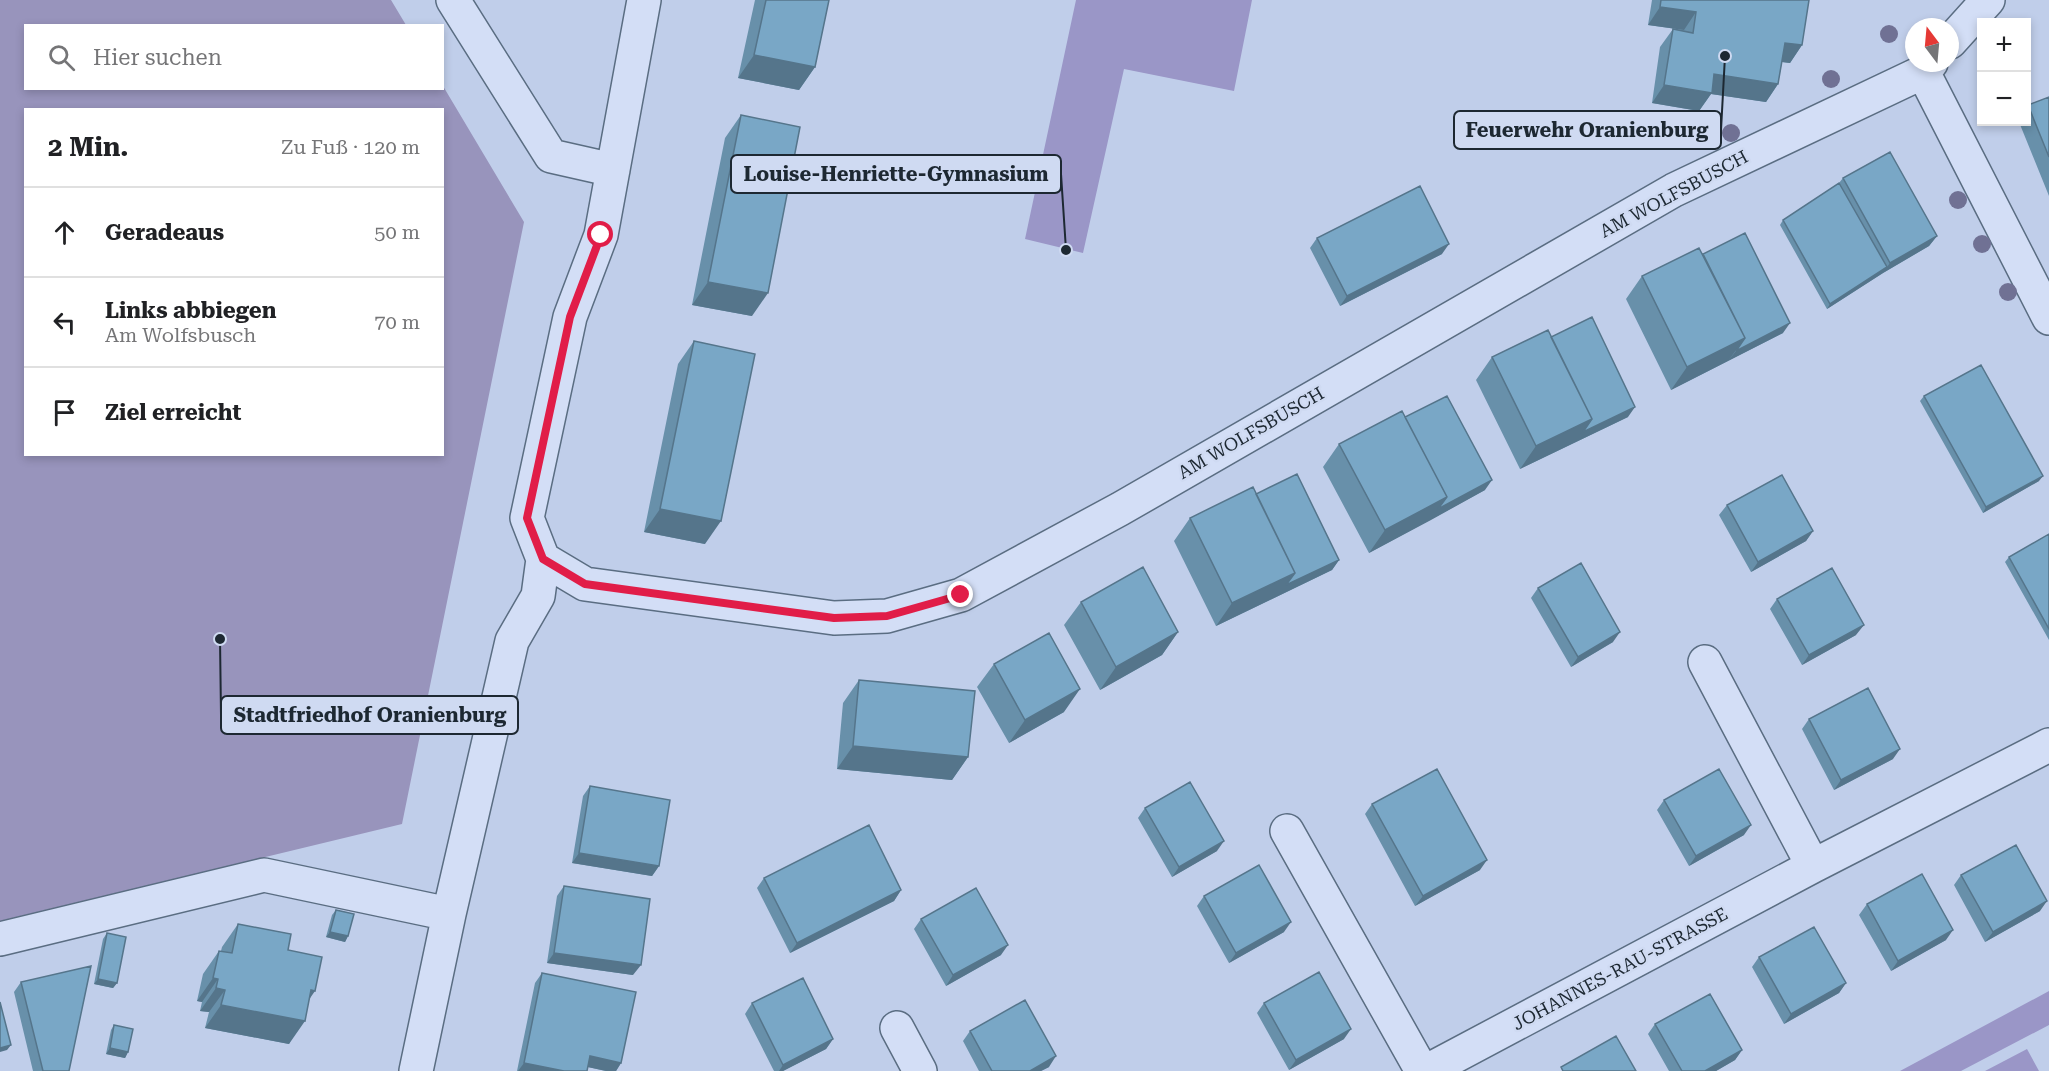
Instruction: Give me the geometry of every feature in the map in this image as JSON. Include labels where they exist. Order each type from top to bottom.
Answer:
[{"type":"street","points":[[453,0],[550,156],[614,170]]},
{"type":"street","points":[[416,1071],[449,914],[512,641],[538,596],[543,559],[527,518],[570,317],[601,235],[644,0]]},
{"type":"street","points":[[1959,32],[1988,0]]},
{"type":"street","name":"AM WOLFSBUSCH","points":[[543,559],[585,584],[834,618],[887,616],[961,595],[1120,509],[1674,190],[1917,72]]},
{"type":"street","points":[[1929,72],[2049,318]]},
{"type":"street","points":[[1706,662],[1813,866]]},
{"type":"street","name":"JOHANNES-RAU-STRASSE","points":[[1427,1071],[1813,866],[2049,745]]},
{"type":"street","points":[[1287,831],[1422,1071]]},
{"type":"street","points":[[0,939],[264,875],[449,914]]},
{"type":"street","points":[[897,1028],[920,1071]]},
{"type":"shaded area","points":[[0,0],[391,0],[405,24],[24,24],[24,90],[444,90],[444,88],[524,222],[402,824],[0,921]]},
{"type":"shaded area","points":[[1076,0],[1252,0],[1234,91],[1124,69],[1083,253],[1025,239]]},
{"type":"shaded area","points":[[2049,991],[2049,1025],[1961,1071],[1900,1071]]},
{"type":"shaded area","points":[[2027,1049],[2039,1071],[1985,1071]]},
{"type":"building","points":[[766,0],[829,0],[815,67],[754,55]]},
{"type":"building","points":[[1661,0],[1809,0],[1802,45],[1785,43],[1778,84],[1714,74],[1712,93],[1664,85],[1673,29],[1693,33],[1696,12],[1660,7]]},
{"type":"building","points":[[2049,97],[2049,157],[2031,112],[2031,104]]},
{"type":"building","points":[[741,115],[800,127],[768,293],[708,282]]},
{"type":"building","points":[[1890,152],[1937,236],[1890,263],[1843,178]]},
{"type":"building","points":[[1839,183],[1887,267],[1830,304],[1783,220]]},
{"type":"building","points":[[1420,186],[1449,244],[1347,296],[1317,238]]},
{"type":"building","points":[[1745,233],[1790,323],[1736,351],[1745,338],[1703,254]]},
{"type":"building","points":[[1699,248],[1745,338],[1687,367],[1642,276]]},
{"type":"building","points":[[1592,317],[1635,407],[1583,432],[1592,419],[1551,337]]},
{"type":"building","points":[[1548,330],[1592,419],[1536,446],[1492,357]]},
{"type":"building","points":[[694,341],[755,354],[721,521],[660,509]]},
{"type":"building","points":[[1981,365],[2043,476],[1986,507],[1924,396]]},
{"type":"building","points":[[1447,396],[1492,480],[1438,509],[1447,497],[1405,417]]},
{"type":"building","points":[[1402,411],[1447,497],[1385,530],[1339,444]]},
{"type":"building","points":[[1297,474],[1339,560],[1286,585],[1295,573],[1256,494]]},
{"type":"building","points":[[1782,475],[1813,531],[1758,562],[1727,505]]},
{"type":"building","points":[[1253,487],[1295,573],[1232,603],[1190,518]]},
{"type":"building","points":[[2049,534],[2049,629],[2009,557]]},
{"type":"building","points":[[1581,563],[1620,632],[1578,657],[1538,588]]},
{"type":"building","points":[[1143,567],[1178,632],[1116,667],[1081,602]]},
{"type":"building","points":[[1832,568],[1864,625],[1809,655],[1777,599]]},
{"type":"building","points":[[1049,633],[1080,689],[1025,720],[994,664]]},
{"type":"building","points":[[859,680],[975,691],[968,757],[853,746]]},
{"type":"building","points":[[1868,688],[1900,749],[1841,780],[1809,719]]},
{"type":"building","points":[[1437,769],[1487,860],[1423,896],[1372,804]]},
{"type":"building","points":[[1719,769],[1751,825],[1696,856],[1664,800]]},
{"type":"building","points":[[1190,782],[1224,841],[1179,867],[1145,808]]},
{"type":"building","points":[[590,786],[670,800],[659,866],[579,853]]},
{"type":"building","points":[[869,825],[901,890],[797,943],[764,878]]},
{"type":"building","points":[[2016,845],[2047,901],[1993,932],[1961,875]]},
{"type":"building","points":[[1259,865],[1291,922],[1236,953],[1204,896]]},
{"type":"building","points":[[1922,874],[1953,930],[1898,961],[1867,904]]},
{"type":"building","points":[[564,886],[650,899],[641,965],[554,953]]},
{"type":"building","points":[[976,888],[1008,945],[953,975],[921,919]]},
{"type":"building","points":[[336,910],[354,914],[348,936],[330,932]]},
{"type":"building","points":[[238,924],[291,934],[288,950],[322,957],[315,991],[311,990],[305,1021],[221,1005],[225,990],[216,988],[218,979],[213,978],[219,951],[232,953]]},
{"type":"building","points":[[1814,927],[1846,983],[1791,1014],[1759,957]]},
{"type":"building","points":[[107,933],[126,937],[117,983],[98,979]]},
{"type":"building","points":[[91,966],[69,1071],[43,1071],[21,982]]},
{"type":"building","points":[[1319,972],[1351,1029],[1296,1060],[1264,1003]]},
{"type":"building","points":[[542,973],[636,992],[621,1063],[590,1056],[587,1071],[564,1071],[524,1063]]},
{"type":"building","points":[[803,978],[833,1039],[783,1065],[752,1003]]},
{"type":"building","points":[[1710,994],[1742,1050],[1705,1071],[1682,1071],[1655,1024]]},
{"type":"building","points":[[1025,1000],[1056,1056],[1030,1071],[992,1071],[970,1031]]},
{"type":"building","points":[[0,1002],[11,1045],[0,1048]]},
{"type":"building","points":[[114,1025],[133,1029],[128,1052],[110,1048]]},
{"type":"building","points":[[1616,1036],[1636,1071],[1563,1071],[1561,1067]]},
{"type":"place","name":"Feuerwehr Oranienburg","points":[[1725,56]]},
{"type":"place","name":"Louise-Henriette-Gymnasium","points":[[1066,250]]},
{"type":"place","name":"Stadtfriedhof Oranienburg","points":[[220,639]]},
{"type":"route","points":[[601,235],[570,317],[527,518],[543,559],[585,584],[834,618],[887,616],[961,595]]}]
